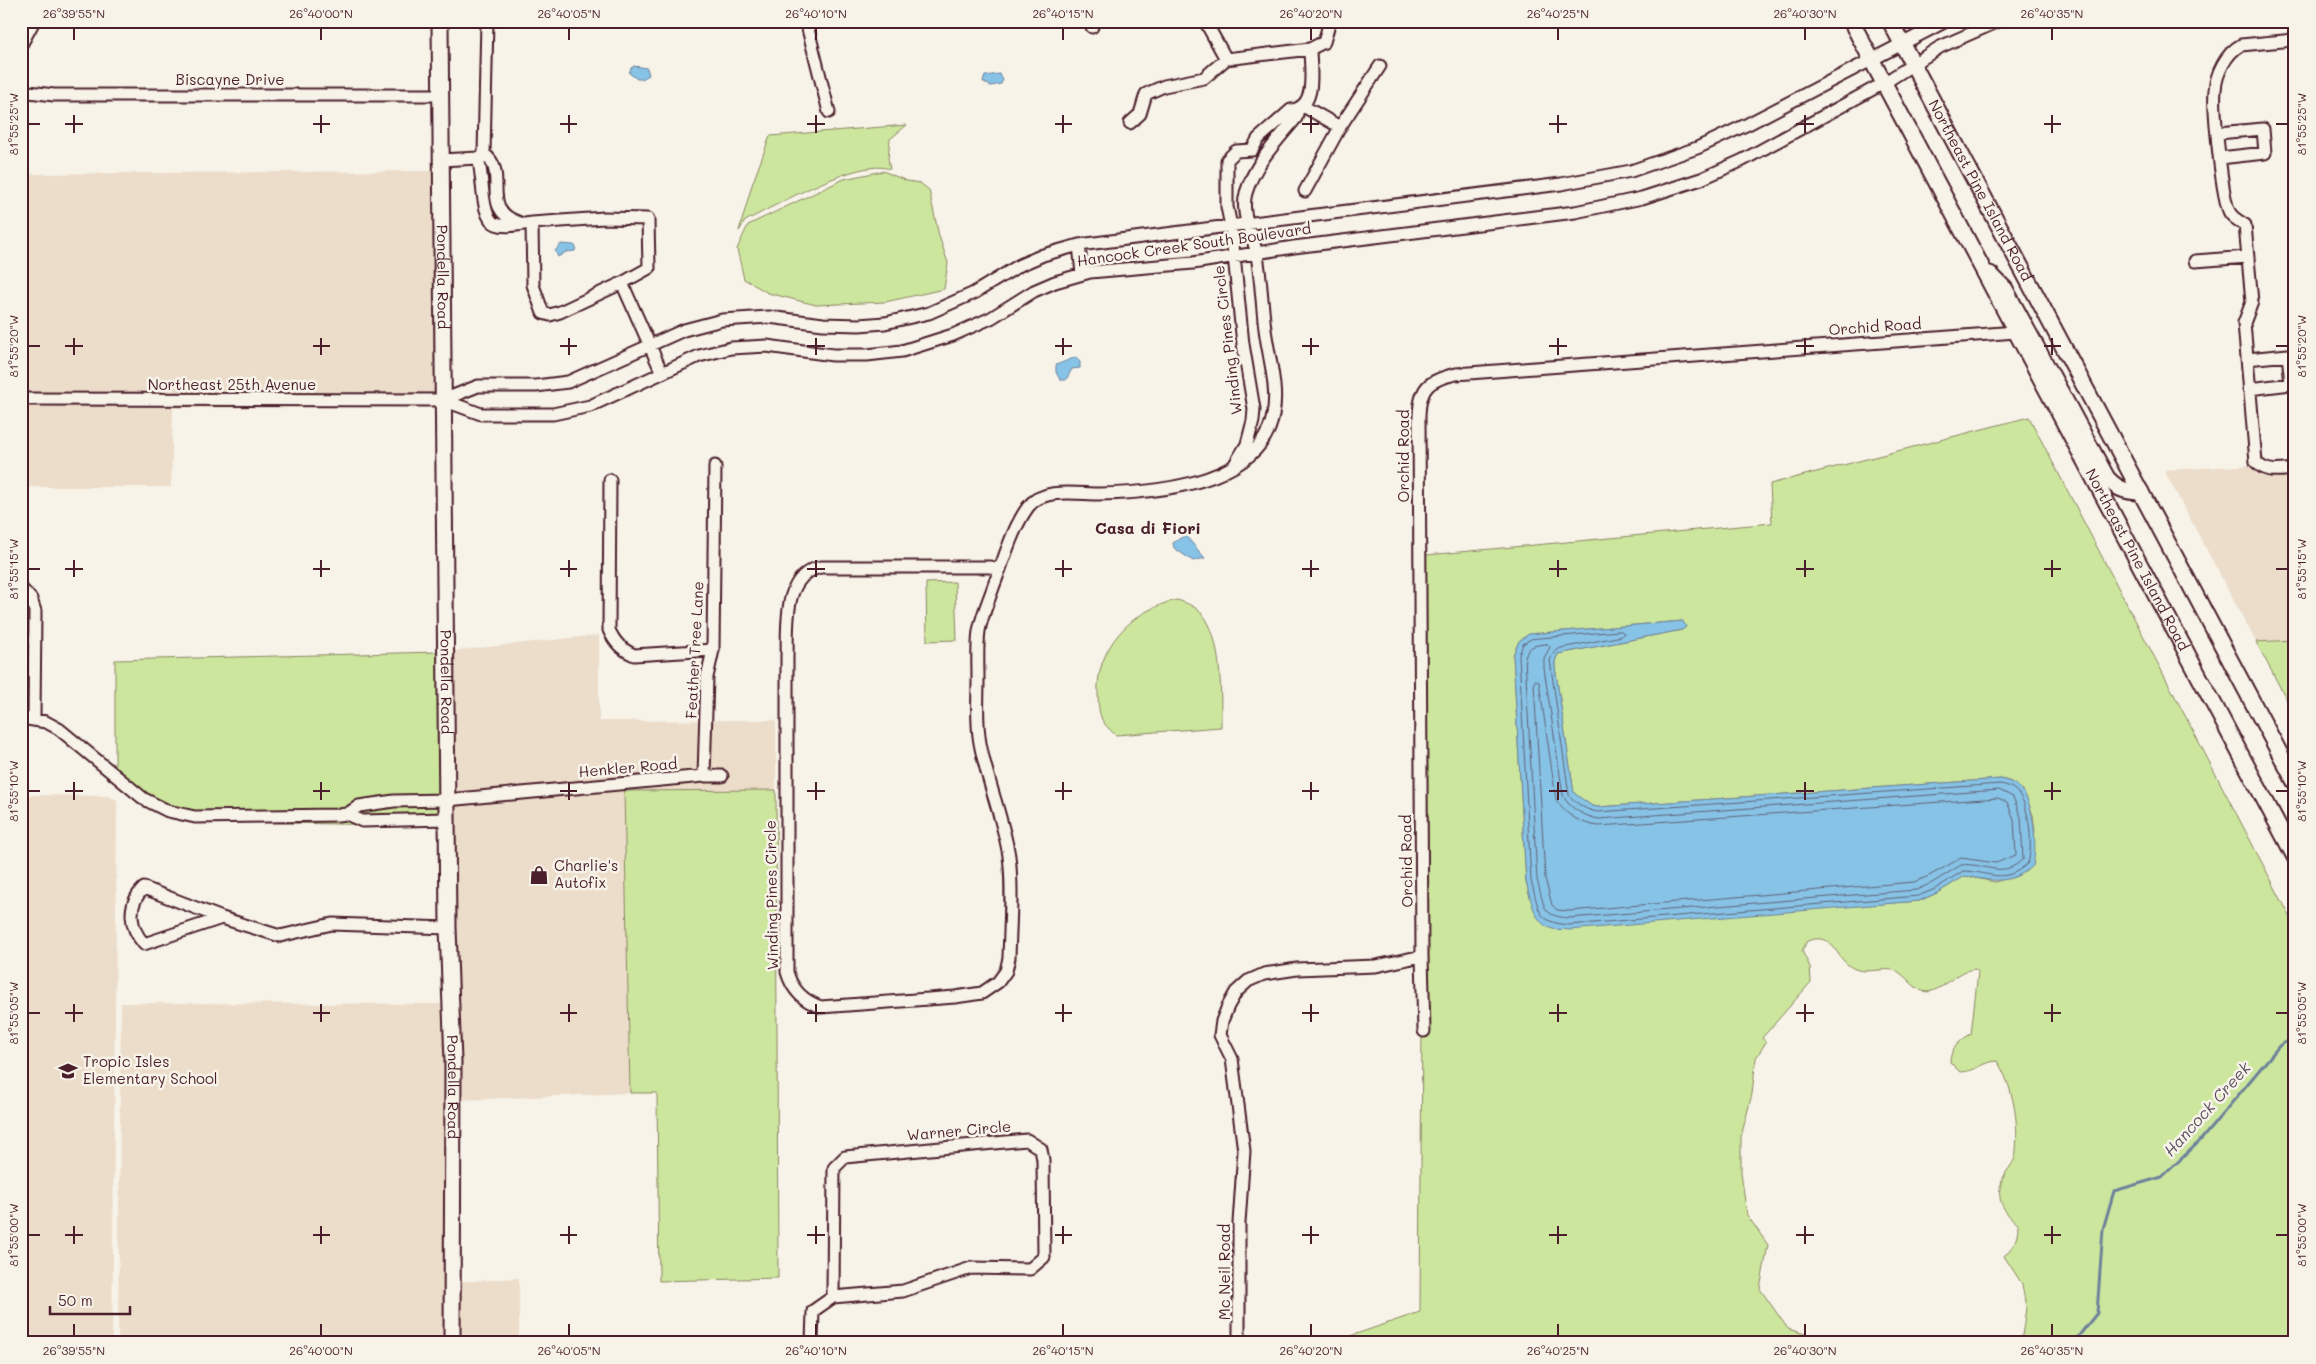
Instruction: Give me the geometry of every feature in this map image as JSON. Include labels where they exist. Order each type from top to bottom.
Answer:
[{"type":"main road","name":"Pondella Road","points":[[440,21],[448,928],[453,1061],[452,1343]]},
{"type":"main road","name":"Northeast Pine Island Road","points":[[1851,21],[2295,857]]},
{"type":"main road","name":"Northeast Pine Island Road","points":[[1890,21],[2295,782]]},
{"type":"main road","name":"Northeast Pine Island Road","points":[[1979,262],[2005,289],[2107,478],[2115,487],[2124,491],[2141,492]]},
{"type":"street","points":[[21,45],[34,21]]},
{"type":"street","points":[[487,21],[481,156],[484,209],[488,218],[495,224],[504,226],[527,223],[604,218],[648,219],[649,268],[622,283],[550,315],[543,312],[533,285],[527,223]]},
{"type":"street","points":[[806,21],[829,112]]},
{"type":"street","points":[[1205,21],[1226,59]]},
{"type":"street","points":[[1130,123],[1140,114],[1146,94],[1164,86],[1204,78],[1226,59],[1310,49],[1324,42],[1330,21]]},
{"type":"street","name":"Hancock Creek South Boulevard","points":[[443,400],[478,386],[536,386],[568,382],[684,330],[722,320],[769,317],[843,326],[894,321],[929,313],[957,302],[1020,265],[1043,255],[1079,245],[1561,184],[1631,171],[1697,148],[1748,124],[1946,21]]},
{"type":"street","name":"Hancock Creek South Boulevard","points":[[443,400],[481,414],[553,414],[590,406],[699,356],[731,348],[768,346],[833,355],[867,355],[902,351],[953,335],[990,318],[1034,291],[1082,274],[1234,257],[1575,212],[1642,198],[1722,170],[1884,83],[1940,47],[1999,21]]},
{"type":"street","points":[[2295,40],[2241,45],[2233,49],[2226,58],[2215,89],[2224,192],[2230,213],[2245,225],[2252,302],[2244,323],[2256,462],[2262,469],[2270,471],[2295,469]]},
{"type":"street","name":"Winding Pines Circle","points":[[1000,569],[990,567],[821,567],[810,569],[804,574],[791,595],[788,609],[787,657],[787,972],[790,984],[811,1004],[821,1007],[955,997],[982,993],[998,982],[1006,971],[1009,958],[1010,865],[985,766],[978,727],[979,632],[1000,569],[1024,513],[1030,504],[1039,498],[1056,493],[1101,494],[1154,489],[1190,483],[1226,471],[1252,455],[1268,430],[1275,407],[1274,381],[1257,254],[1247,224],[1246,195],[1259,163],[1296,118],[1300,108],[1311,92],[1310,49]]},
{"type":"street","points":[[1305,191],[1340,127],[1380,66]]},
{"type":"street","name":"Biscayne Drive","points":[[21,87],[29,92],[54,95],[441,95]]},
{"type":"street","points":[[1300,108],[1340,127]]},
{"type":"street","name":"Winding Pines Circle","points":[[1226,471],[1236,462],[1247,444],[1254,409],[1247,375],[1232,226],[1227,207],[1227,160],[1236,151],[1252,150],[1258,139],[1291,110],[1300,108]]},
{"type":"street","points":[[2218,133],[2263,129],[2265,153],[2220,158]]},
{"type":"street","points":[[441,160],[481,156]]},
{"type":"street","points":[[1079,245],[1082,274]]},
{"type":"street","points":[[2195,261],[2248,257]]},
{"type":"street","points":[[622,283],[662,373]]},
{"type":"street","name":"Orchid Road","points":[[1424,1031],[1419,415],[1420,400],[1426,386],[1441,378],[1456,374],[2016,332]]},
{"type":"street","points":[[2247,359],[2288,355],[2291,384],[2249,389]]},
{"type":"street","name":"Northeast 25th Avenue","points":[[21,399],[443,400]]},
{"type":"street","name":"Feather Tree Lane","points":[[704,776],[707,677],[713,650],[715,466]]},
{"type":"street","points":[[610,480],[609,630],[614,641],[622,649],[634,654],[647,655],[713,650]]},
{"type":"street","points":[[21,588],[31,598],[35,611],[34,719]]},
{"type":"street","points":[[21,718],[34,719],[59,729],[144,799],[168,812],[195,817],[347,814],[362,821],[447,819]]},
{"type":"street","name":"Henkler Road","points":[[347,814],[359,806],[394,801],[447,800],[704,776],[722,776]]},
{"type":"street","points":[[222,918],[144,944],[135,934],[132,910],[135,897],[144,888],[222,918],[280,936],[332,924],[448,928]]},
{"type":"street","name":"Mc Neil Road","points":[[1239,1343],[1240,1202],[1244,1158],[1238,1092],[1232,1059],[1220,1035],[1222,1020],[1236,992],[1248,981],[1264,974],[1297,969],[1376,966],[1422,956]]},
{"type":"street","name":"Warner Circle","points":[[1026,1140],[1042,1149],[1044,1160],[1044,1257],[1030,1269],[971,1268],[903,1291],[833,1297],[834,1168],[845,1157],[1026,1140]]},
{"type":"street","points":[[812,1343],[813,1311],[833,1297]]},
{"type":"shaded area","points":[[435,171],[437,395],[21,393],[21,174]]},
{"type":"shaded area","points":[[21,404],[437,407],[173,408],[171,487],[21,487]]},
{"type":"shaded area","points":[[2295,463],[2295,640],[2256,642],[2164,470]]},
{"type":"shaded area","points":[[599,635],[599,721],[776,720],[776,790],[624,791],[630,1093],[459,1100],[452,651]]},
{"type":"shaded area","name":"Tropic Isles Elementary School","points":[[21,795],[108,796],[117,800],[112,1343],[21,1343]]},
{"type":"shaded area","points":[[121,1003],[445,1004],[447,1061],[445,1343],[118,1343]]},
{"type":"shaded area","points":[[519,1278],[519,1343],[458,1343],[458,1282]]},
{"type":"green space","points":[[907,125],[890,139],[888,159],[890,169],[876,167],[839,176],[745,221],[739,231],[752,185],[770,136]]},
{"type":"green space","points":[[883,171],[907,181],[920,183],[929,190],[939,236],[948,263],[944,289],[885,302],[816,305],[768,293],[744,279],[737,249],[748,225],[844,179]]},
{"type":"green space","points":[[2029,417],[2295,926],[2295,1343],[2021,1343],[2026,1308],[2022,1284],[2004,1256],[2015,1242],[2018,1224],[2007,1213],[2000,1200],[2000,1186],[2016,1153],[2017,1127],[2011,1092],[1997,1061],[1992,1061],[1965,1072],[1960,1072],[1950,1062],[1950,1057],[1956,1045],[1971,1034],[1978,972],[1976,969],[1964,972],[1938,989],[1927,992],[1922,991],[1897,971],[1858,970],[1844,961],[1830,943],[1817,939],[1807,941],[1802,951],[1810,967],[1811,982],[1762,1038],[1766,1042],[1756,1058],[1752,1094],[1741,1137],[1741,1173],[1747,1215],[1768,1245],[1760,1289],[1788,1329],[1836,1343],[1330,1343],[1420,1312],[1422,1024],[1416,556],[1772,523],[1770,484]],"holes":[[[1682,621],[1685,627],[1682,630],[1558,654],[1555,667],[1574,794],[1592,806],[1598,807],[2001,779],[2009,781],[2023,790],[2033,815],[2035,832],[2019,875],[1995,882],[1965,876],[1937,893],[1919,901],[1553,929],[1530,896],[1526,882],[1513,655],[1519,641],[1529,634]]]},
{"type":"green space","points":[[955,582],[957,640],[927,641],[926,583]]},
{"type":"green space","points":[[1177,600],[1197,609],[1206,619],[1211,630],[1220,671],[1221,727],[1116,735],[1101,718],[1099,708],[1099,678],[1103,662],[1110,647],[1131,622],[1145,612]]},
{"type":"green space","points":[[2295,640],[2295,715],[2256,642]]},
{"type":"green space","points":[[439,652],[441,826],[233,822],[177,818],[115,776],[115,660]]},
{"type":"green space","points":[[776,790],[778,1278],[659,1281],[657,1093],[630,1093],[624,791]]},
{"type":"water","points":[[634,66],[647,68],[649,75],[642,79],[637,79],[629,73]]},
{"type":"water","points":[[999,74],[1003,79],[1001,84],[991,86],[983,82],[985,76]]},
{"type":"water","points":[[561,244],[574,245],[576,247],[575,251],[566,252],[558,257],[555,251]]},
{"type":"water","points":[[1076,357],[1080,362],[1080,368],[1072,369],[1066,380],[1060,380],[1056,372],[1056,365]]},
{"type":"water","points":[[1185,535],[1205,558],[1193,561],[1174,548],[1173,543]]},
{"type":"water","points":[[1683,621],[1686,627],[1682,630],[1558,654],[1555,667],[1574,793],[1592,806],[2001,779],[2012,782],[2026,796],[2034,826],[2035,848],[2033,866],[2025,872],[2008,879],[1992,880],[1965,876],[1937,893],[1919,901],[1569,930],[1553,929],[1546,926],[1541,922],[1534,910],[1526,882],[1513,655],[1519,641],[1529,634]]},
{"type":"waterway","name":"Hancock Creek","points":[[2073,1343],[2097,1313],[2103,1229],[2114,1191],[2162,1177],[2199,1142],[2280,1045],[2295,1038]]},
{"type":"place","name":"Charlie's Autofix","points":[[539,875]]},
{"type":"place","name":"Tropic Isles Elementary School","points":[[68,1071]]},
{"type":"district","name":"Casa di Fiori","points":[[1148,528]]}]
